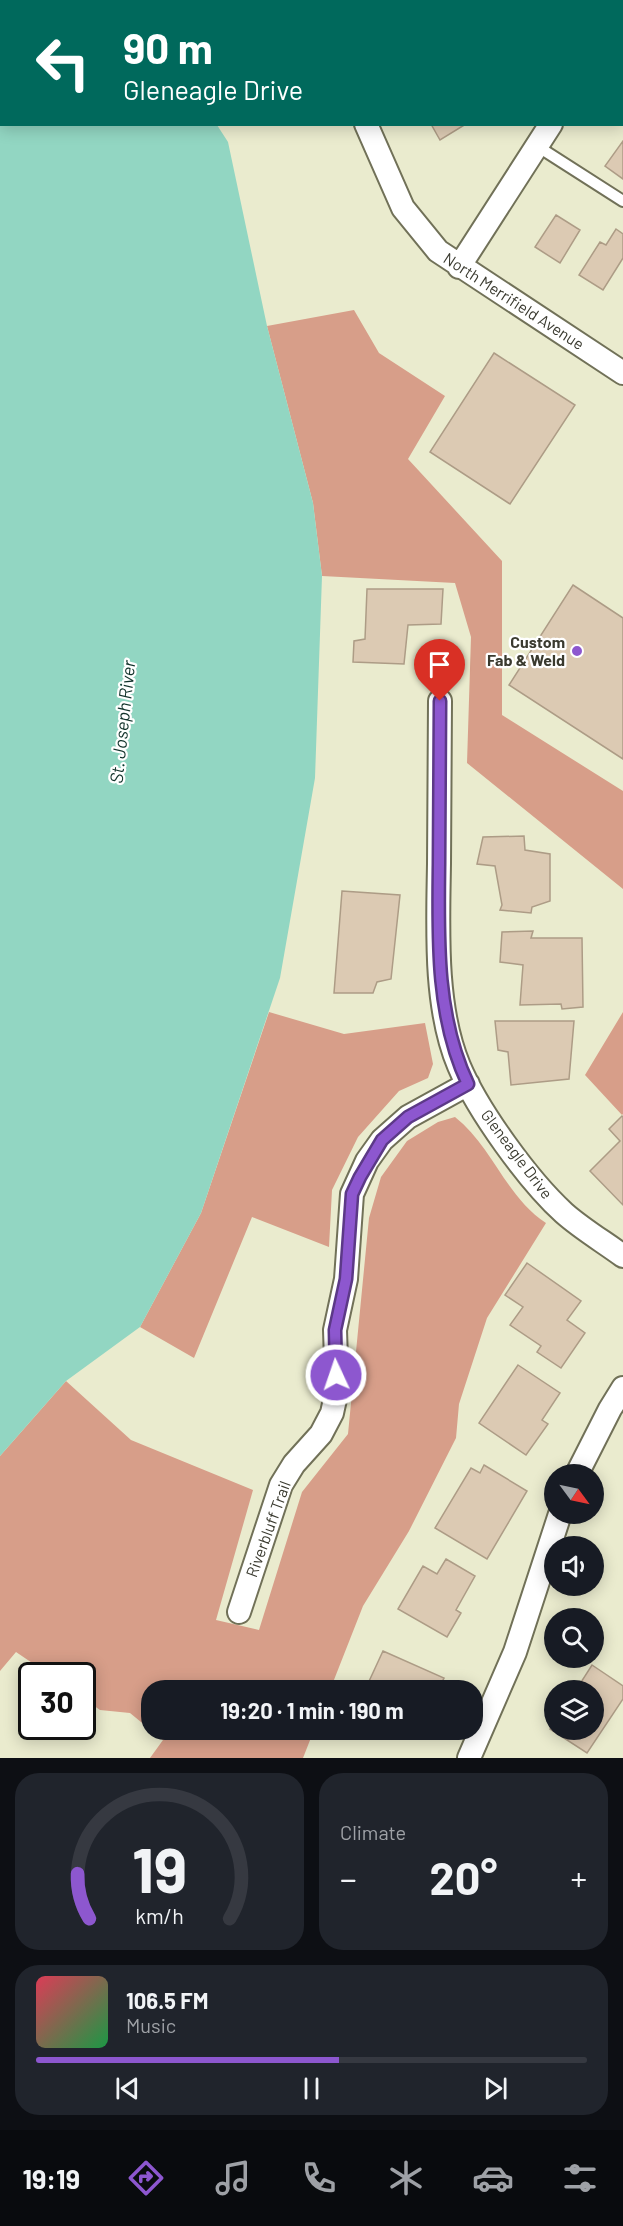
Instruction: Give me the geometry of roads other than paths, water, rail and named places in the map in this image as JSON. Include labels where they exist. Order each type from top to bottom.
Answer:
[{"type":"street","name":"North Merrifield Avenue","points":[[367,126],[403,208],[438,251],[623,373]]},
{"type":"street","points":[[459,267],[542,133]]},
{"type":"street","name":"Gleneagle Drive","points":[[440,701],[438,920],[447,1029],[468,1084],[508,1147],[538,1187],[565,1214],[623,1256]]},
{"type":"street","name":"Riverbluff Trail","points":[[239,1612],[281,1485],[294,1464],[321,1434],[332,1413],[338,1390],[335,1330],[346,1279],[352,1194],[367,1161],[382,1140],[408,1117],[468,1084]]},
{"type":"street","points":[[582,1464],[623,1388]]},
{"type":"street","points":[[469,1758],[515,1652],[557,1524]]},
{"type":"lane","points":[[542,133],[623,201]]},
{"type":"water","name":"St. Joseph River","points":[[0,126],[218,126],[228,142],[267,326],[313,503],[322,576],[315,778],[280,978],[201,1213],[140,1327],[66,1381],[0,1456]]},
{"type":"place","name":"Custom Fab & Weld","points":[[577,651]]}]
